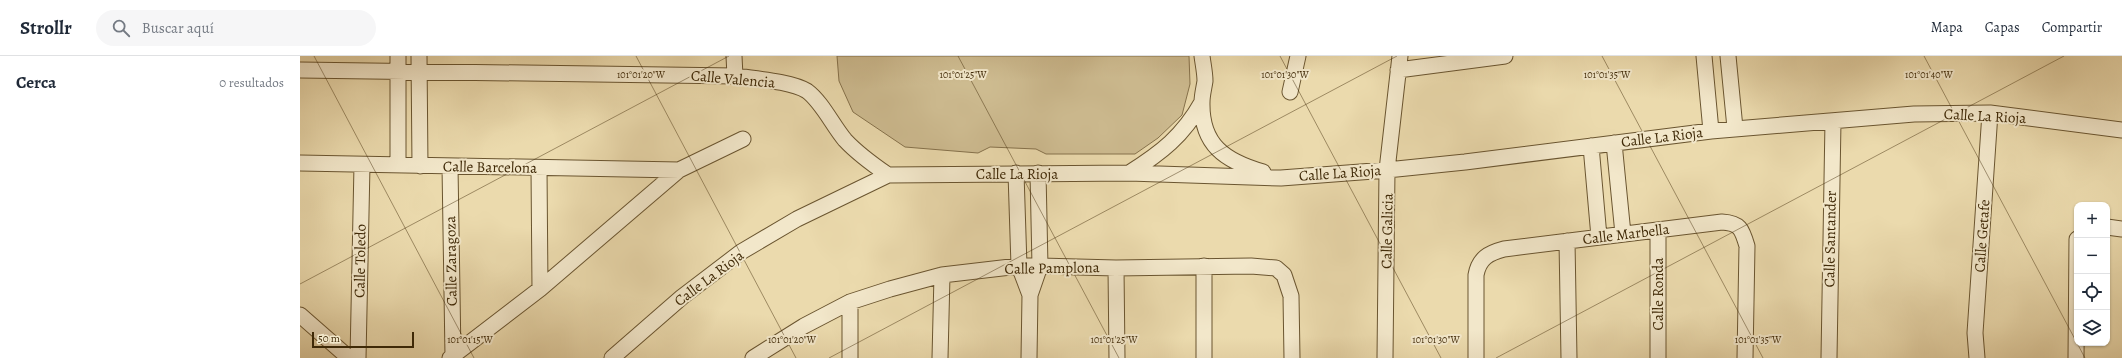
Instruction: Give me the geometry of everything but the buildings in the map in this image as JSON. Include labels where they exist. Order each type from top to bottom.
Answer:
[{"type":"street","points":[[734,56],[735,76]]},
{"type":"street","points":[[1202,56],[1204,81],[1202,102],[1205,128],[1213,144],[1219,152],[1236,163],[1281,178]]},
{"type":"street","points":[[1290,92],[1298,56]]},
{"type":"street","points":[[1399,63],[1498,56]]},
{"type":"street","points":[[1704,56],[1711,131]]},
{"type":"street","points":[[1728,56],[1735,128]]},
{"type":"street","points":[[398,63],[398,165]]},
{"type":"street","name":"Calle Valencia","points":[[300,70],[398,63],[419,63],[735,76],[778,82],[807,91],[831,118],[844,139],[864,158],[888,175]]},
{"type":"street","points":[[419,63],[420,166]]},
{"type":"street","name":"Calle Galicia","points":[[1385,358],[1388,170],[1399,63]]},
{"type":"street","points":[[1129,173],[1156,156],[1173,141],[1184,130],[1202,102]]},
{"type":"street","name":"Calle La Rioja","points":[[612,358],[682,297],[741,252],[797,219],[888,175],[1129,173],[1281,178],[1388,170],[1735,128],[1914,114],[1990,113],[2122,130]]},
{"type":"street","name":"Calle Getafe","points":[[1977,358],[1975,333],[1990,113]]},
{"type":"street","name":"Calle Santander","points":[[1829,358],[1833,121]]},
{"type":"street","name":"Calle Barcelona","points":[[451,357],[540,289],[679,170],[743,139]]},
{"type":"street","points":[[1614,143],[1623,234]]},
{"type":"street","points":[[1591,146],[1599,237]]},
{"type":"street","name":"Calle Barcelona","points":[[300,163],[679,170]]},
{"type":"street","name":"Calle Toledo","points":[[358,358],[362,165]]},
{"type":"street","name":"Calle Zaragoza","points":[[450,166],[451,357]]},
{"type":"street","points":[[539,168],[540,289]]},
{"type":"street","points":[[1016,173],[1019,266],[1030,295]]},
{"type":"street","points":[[1029,358],[1030,295],[1040,266],[1038,173]]},
{"type":"street","name":"Calle Marbella","points":[[1476,358],[1476,275],[1478,266],[1482,259],[1494,252],[1504,249],[1722,222],[1733,223],[1740,229],[1747,246],[1745,358]]},
{"type":"street","points":[[2110,227],[2122,229]]},
{"type":"street","name":"Calle Ronda","points":[[1658,230],[1658,358]]},
{"type":"street","points":[[1567,241],[1569,358]]},
{"type":"street","name":"Calle Pamplona","points":[[760,355],[850,302],[890,289],[942,275],[1019,266],[1116,268],[1204,266],[1270,267],[1276,268],[1284,274],[1291,296],[1292,358]]},
{"type":"street","points":[[1204,266],[1204,358]]},
{"type":"street","points":[[1116,268],[1117,358]]},
{"type":"street","points":[[2076,358],[2077,274]]},
{"type":"street","points":[[940,358],[942,275]]},
{"type":"street","points":[[850,302],[850,358]]},
{"type":"street","points":[[300,315],[349,358]]},
{"type":"shaded area","points":[[837,56],[1189,56],[1190,84],[1182,115],[1158,138],[1135,154],[1046,154],[1036,149],[990,147],[978,153],[905,147],[853,112],[839,81]]}]
